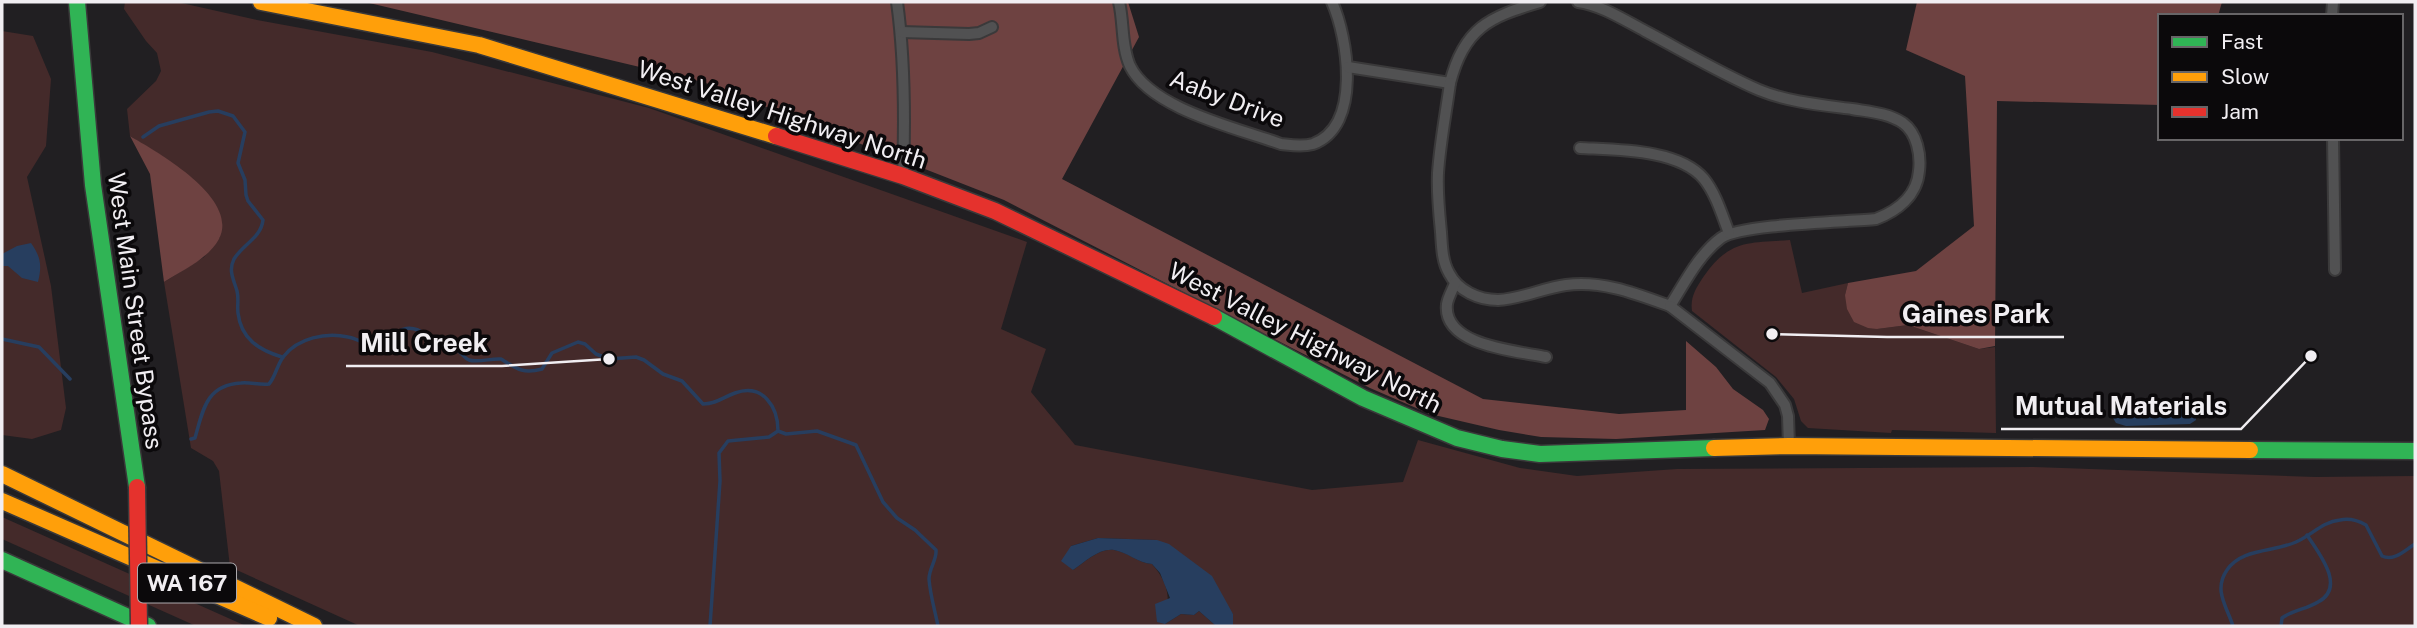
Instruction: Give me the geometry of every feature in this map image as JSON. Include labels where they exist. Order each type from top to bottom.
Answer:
[{"type":"main road","name":"West Main Street Bypass","points":[[77,2],[80,72],[88,143],[137,487],[139,626]]},
{"type":"main road","name":"West Valley Highway North","points":[[261,2],[479,45],[684,106],[903,176],[995,211],[1080,251],[1211,316],[1363,398],[1422,425],[1457,438],[1502,449],[1540,454],[1789,446],[2415,451]]},
{"type":"main road","points":[[2,474],[314,626]]},
{"type":"main road","name":"WA 167","points":[[2,501],[287,626]]},
{"type":"main road","name":"WA 167","points":[[2,560],[148,626]]},
{"type":"main road","points":[[2,576],[115,626]]},
{"type":"street","points":[[897,2],[905,114],[903,176]]},
{"type":"street","name":"Aaby Drive","points":[[1119,2],[1130,65],[1141,81],[1157,96],[1179,108],[1281,144],[1298,146],[1314,144],[1328,134],[1339,119],[1348,67],[1339,18],[1332,2]]},
{"type":"street","points":[[1540,2],[1501,14],[1480,28],[1462,47],[1456,59],[1450,83],[1437,193],[1443,256],[1449,273],[1455,283],[1475,296],[1500,300],[1565,285],[1597,284],[1670,306],[1770,383],[1785,405],[1789,446]]},
{"type":"street","points":[[1578,2],[1622,19],[1762,91],[1797,101],[1888,115],[1906,124],[1916,142],[1920,157],[1919,176],[1904,204],[1892,213],[1876,219],[1729,233],[1703,256],[1670,306]]},
{"type":"street","points":[[901,32],[970,34],[992,27]]},
{"type":"street","points":[[1348,67],[1450,83]]},
{"type":"street","points":[[2333,140],[2334,270]]},
{"type":"street","points":[[1580,148],[1662,156],[1692,168],[1712,191],[1729,233]]},
{"type":"street","points":[[1455,283],[1447,307],[1449,317],[1464,337],[1546,357]]},
{"type":"shaded area","points":[[125,2],[177,2],[257,20],[432,52],[649,108],[1027,242],[1001,329],[1046,349],[1031,392],[1075,445],[1312,490],[1403,482],[1418,440],[1520,468],[1577,476],[1677,469],[2034,467],[2315,477],[2415,476],[2415,626],[1233,626],[1233,614],[1156,540],[1098,538],[1071,546],[1073,570],[1103,551],[1124,553],[1152,564],[1162,579],[1168,600],[1165,624],[1181,614],[1194,615],[1199,611],[1216,626],[360,626],[230,567],[219,471],[213,461],[191,448],[164,282],[204,257],[220,237],[167,159],[130,136],[127,109],[156,81],[161,71],[157,53],[124,9]]},
{"type":"shaded area","points":[[365,2],[1128,2],[1139,37],[1062,179],[1483,399],[1619,414],[1686,410],[1686,341],[1716,367],[1733,389],[1763,410],[1769,419],[1765,430],[1616,439],[1541,437],[1430,414],[1370,388],[1004,200],[703,82]]},
{"type":"shaded area","points":[[1917,2],[2222,2],[2219,14],[2158,14],[2158,105],[1997,101],[1995,346],[1979,349],[1908,325],[1868,328],[1854,322],[1847,309],[1845,295],[1848,283],[1916,271],[1974,226],[1965,76],[1906,50]]},
{"type":"shaded area","points":[[2,31],[33,36],[51,79],[46,146],[27,177],[51,286],[66,408],[61,430],[32,439],[2,435]]},
{"type":"shaded area","points":[[130,136],[192,178],[218,208],[222,223],[219,239],[214,246],[194,264],[164,282],[150,174]]},
{"type":"shaded area","points":[[1790,240],[1802,293],[1848,283],[1845,295],[1877,329],[1908,325],[1979,349],[1995,347],[1996,433],[1892,430],[1891,433],[1808,428],[1801,421],[1794,399],[1776,377],[1692,311],[1696,289],[1713,264],[1723,255],[1741,245]]},
{"type":"shaded area","points":[[2,517],[246,626],[196,626],[2,539]]},
{"type":"water","points":[[31,243],[40,262],[38,282],[22,278],[8,266],[2,266],[2,254],[17,246]]},
{"type":"water","points":[[2116,409],[2195,409],[2196,420],[2190,424],[2126,426],[2116,423],[2113,418]]},
{"type":"water","points":[[1098,538],[1157,540],[1169,544],[1212,576],[1233,614],[1233,626],[1216,626],[1199,611],[1194,615],[1181,614],[1165,624],[1157,622],[1155,604],[1170,598],[1160,573],[1152,564],[1123,553],[1103,551],[1073,570],[1061,561],[1071,546]]},
{"type":"waterway","points":[[143,137],[159,126],[218,111],[233,116],[245,132],[238,163],[245,180],[248,201],[263,220],[259,232],[232,263],[232,275],[238,294],[238,313],[247,337],[259,347],[282,357]]},
{"type":"waterway","points":[[191,439],[195,438],[208,401],[220,388],[244,383],[269,384],[290,350],[313,338],[340,336],[375,345],[401,330],[411,328],[421,331],[436,343],[457,350],[469,360],[501,359],[525,371],[542,369],[552,353],[578,342],[609,359],[636,357],[644,360],[663,374],[682,381],[703,404],[716,402],[735,393],[754,391],[761,394],[772,406],[778,431],[786,434],[817,431],[856,445],[883,502],[897,518],[915,530],[936,550],[929,579],[938,626]]},
{"type":"waterway","points":[[2,339],[39,347],[70,379]]},
{"type":"waterway","points":[[710,626],[720,481],[719,453],[728,441],[769,437],[778,431]]},
{"type":"waterway","points":[[2233,626],[2221,585],[2233,563],[2249,554],[2288,545],[2328,523],[2343,519],[2366,525],[2382,556],[2395,556],[2415,544]]},
{"type":"waterway","points":[[2281,626],[2282,618],[2318,602],[2326,596],[2330,588],[2328,569],[2307,535]]},
{"type":"traffic: fast","points":[[77,2],[93,185],[137,487]]},
{"type":"traffic: fast","points":[[1214,317],[1363,398],[1457,438],[1502,449],[1540,454],[1714,448]]},
{"type":"traffic: fast","points":[[2250,450],[2415,451]]},
{"type":"traffic: fast","points":[[2,560],[148,626]]},
{"type":"traffic: slow","points":[[261,2],[479,45],[776,136]]},
{"type":"traffic: slow","points":[[1714,448],[1789,446],[2250,450]]},
{"type":"traffic: slow","points":[[2,474],[314,626]]},
{"type":"traffic: slow","points":[[2,501],[269,618]]},
{"type":"traffic: jam","points":[[776,136],[903,176],[995,211],[1214,317]]},
{"type":"traffic: jam","points":[[137,487],[139,626]]},
{"type":"place","name":"Gaines Park","points":[[1772,334]]},
{"type":"place","name":"Mutual Materials","points":[[2311,356]]},
{"type":"place","name":"Mill Creek","points":[[609,359]]}]
